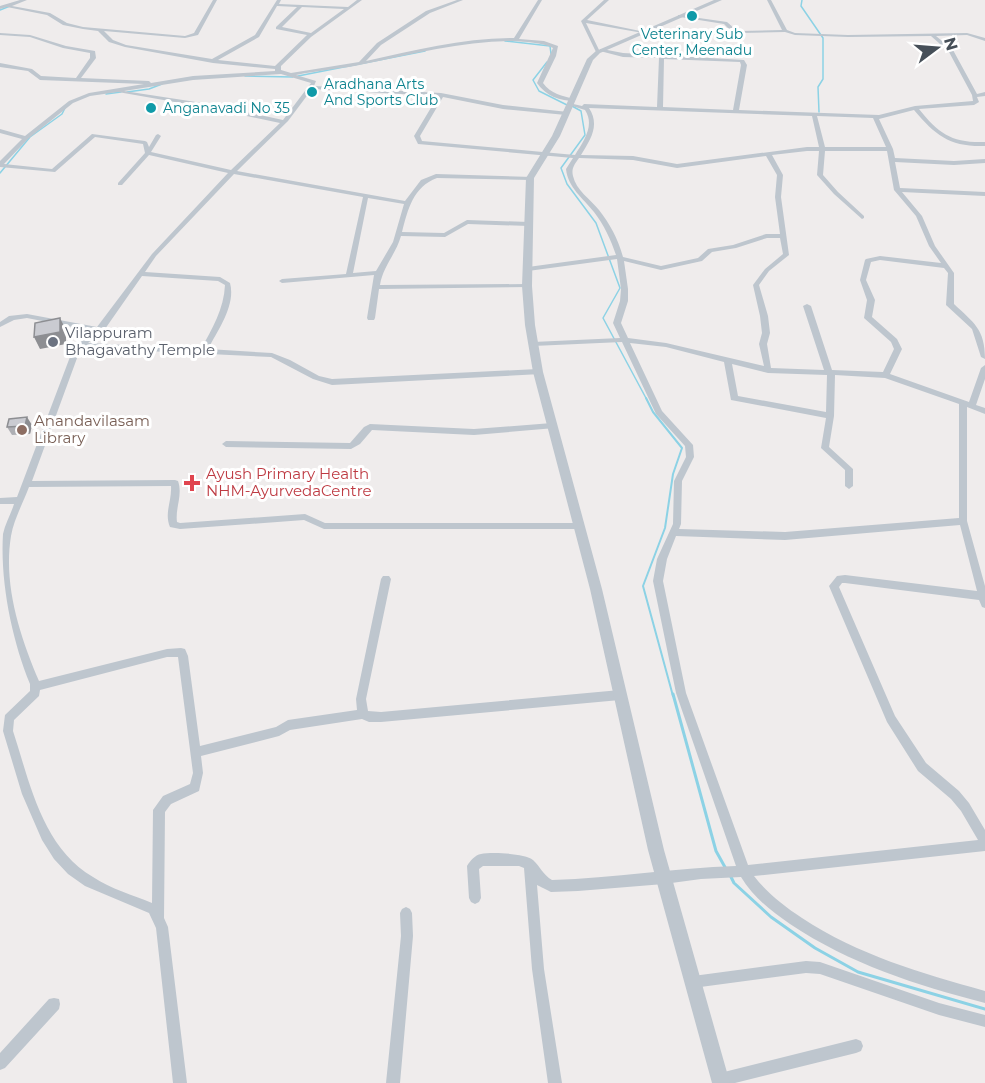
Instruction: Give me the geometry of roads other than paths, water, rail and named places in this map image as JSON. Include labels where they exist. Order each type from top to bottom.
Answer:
[{"type":"street","points":[[9,7],[25,0]]},
{"type":"street","points":[[0,8],[9,7],[48,14],[76,27],[192,36],[206,20],[215,0]]},
{"type":"street","points":[[279,70],[294,48],[360,0]]},
{"type":"street","points":[[361,63],[379,44],[428,12],[461,0]]},
{"type":"street","points":[[516,40],[540,0]]},
{"type":"street","points":[[583,22],[607,0]]},
{"type":"street","points":[[719,0],[600,51],[590,59],[571,106],[530,178],[527,286],[533,344],[538,372],[579,526],[664,878],[720,1082],[856,1046]]},
{"type":"street","points":[[769,0],[785,31]]},
{"type":"street","points":[[213,61],[257,36],[277,3],[348,8]]},
{"type":"street","points":[[302,5],[278,29],[311,34]]},
{"type":"street","points":[[680,16],[723,22],[733,30],[741,32],[785,31],[795,34],[933,36],[970,35],[985,32]]},
{"type":"street","points":[[583,22],[643,32]]},
{"type":"street","points":[[583,22],[590,40],[600,51],[743,62],[736,111]]},
{"type":"street","points":[[100,30],[111,41],[118,44],[279,70],[310,83],[441,95],[503,107],[660,108],[879,117],[915,108],[974,104],[975,95],[949,48],[933,36]]},
{"type":"street","points":[[0,34],[30,36],[62,46],[93,52],[93,58],[78,79]]},
{"type":"street","points":[[970,35],[985,40]]},
{"type":"street","points":[[293,75],[310,70],[361,63],[454,42],[485,39],[516,40],[554,46],[555,55],[540,82],[548,93],[571,106],[587,109],[591,115],[590,135],[569,169],[571,181],[608,227],[619,257],[625,284],[623,304],[616,323],[659,412],[690,445],[690,457],[678,481],[677,524],[662,559],[658,581],[681,693],[742,871],[759,893],[817,936],[844,951],[898,972],[985,997]]},
{"type":"street","points":[[660,108],[662,57]]},
{"type":"street","points":[[0,65],[30,70],[40,78],[143,81],[152,86]]},
{"type":"street","points":[[0,164],[26,138],[71,102],[89,95],[193,78],[279,70]]},
{"type":"street","points":[[180,1083],[164,938],[158,917],[153,909],[87,881],[62,862],[45,839],[7,726],[9,718],[32,698],[35,687],[9,619],[3,587],[7,536],[81,345],[99,330],[154,255],[283,122],[310,83]]},
{"type":"street","points":[[113,90],[209,106],[283,122]]},
{"type":"street","points":[[975,95],[985,94]]},
{"type":"street","points":[[441,95],[417,136],[420,143],[576,157],[633,158],[677,166],[822,148],[890,149]]},
{"type":"street","points":[[915,108],[932,128],[948,140],[965,145],[985,144]]},
{"type":"street","points":[[814,114],[822,148],[820,175],[862,217]]},
{"type":"street","points":[[879,117],[876,120],[890,149],[897,190],[920,216],[932,246],[952,278],[950,305],[975,328],[985,357]]},
{"type":"street","points":[[0,131],[26,138]]},
{"type":"street","points":[[0,164],[53,171],[94,135],[145,143],[148,153]]},
{"type":"street","points":[[120,184],[148,153],[158,136]]},
{"type":"street","points":[[148,153],[233,172],[407,203]]},
{"type":"street","points":[[768,154],[780,175],[778,197],[786,255],[767,270],[756,285],[766,333],[763,344],[768,369]]},
{"type":"street","points":[[893,159],[954,163],[985,161]]},
{"type":"street","points":[[371,318],[378,273],[398,234],[407,203],[423,182],[436,176],[530,178]]},
{"type":"street","points":[[897,190],[985,194]]},
{"type":"street","points":[[349,275],[366,195]]},
{"type":"street","points":[[398,234],[445,235],[467,222],[529,224]]},
{"type":"street","points":[[528,269],[619,257],[661,268],[700,260],[710,250],[734,247],[766,236],[783,236]]},
{"type":"street","points":[[886,375],[898,349],[894,341],[869,321],[871,300],[863,280],[868,260],[876,258],[946,266]]},
{"type":"street","points":[[141,273],[220,279],[228,284],[224,306],[203,351]]},
{"type":"street","points":[[282,281],[378,273]]},
{"type":"street","points":[[376,287],[527,286]]},
{"type":"street","points":[[807,306],[830,372],[830,416],[825,448],[849,469],[849,486]]},
{"type":"street","points":[[0,325],[12,318],[22,316],[99,330]]},
{"type":"street","points":[[533,344],[624,340],[666,345],[768,369],[886,375],[985,411]]},
{"type":"street","points":[[81,345],[272,356],[292,364],[318,380],[332,382],[538,372]]},
{"type":"street","points":[[727,359],[734,398],[830,416]]},
{"type":"street","points":[[475,898],[472,872],[476,862],[519,860],[530,865],[542,880],[551,886],[742,871],[985,843],[965,807],[955,795],[922,767],[891,719],[834,586],[840,579],[845,579],[984,600],[963,521],[967,404],[985,368]]},
{"type":"street","points":[[226,444],[351,446],[358,443],[370,427],[474,432],[552,426]]},
{"type":"street","points":[[26,484],[175,483],[177,491],[171,519],[173,525],[180,526],[304,517],[324,526],[579,526]]},
{"type":"street","points":[[0,501],[20,500]]},
{"type":"street","points":[[673,532],[786,536],[963,521]]},
{"type":"street","points":[[363,714],[361,699],[386,579]]},
{"type":"street","points":[[35,687],[167,652],[181,652],[198,773],[195,787],[166,800],[159,810],[158,917]]},
{"type":"street","points":[[196,752],[279,731],[288,725],[363,714],[369,717],[381,717],[620,695]]},
{"type":"street","points":[[530,865],[538,969],[555,1083]]},
{"type":"street","points":[[393,1083],[406,913]]},
{"type":"street","points":[[693,982],[806,967],[820,968],[939,1009],[985,1021]]},
{"type":"street","points":[[0,1062],[54,1004]]},
{"type":"waterway","points":[[802,0],[801,6],[823,38],[823,79],[818,87],[819,112]]},
{"type":"waterway","points":[[0,10],[10,6]]},
{"type":"waterway","points":[[505,41],[550,46],[551,54]]},
{"type":"waterway","points":[[298,76],[425,51]]},
{"type":"waterway","points":[[547,62],[533,80],[539,91],[567,105]]},
{"type":"waterway","points":[[245,76],[293,77]]},
{"type":"waterway","points":[[127,92],[149,89],[162,84]]},
{"type":"waterway","points":[[106,94],[121,92]]},
{"type":"waterway","points":[[572,106],[581,111],[585,135],[561,168],[567,184],[596,223],[620,288],[603,318],[647,400]]},
{"type":"waterway","points":[[0,173],[30,137],[62,114],[65,108]]},
{"type":"waterway","points":[[647,400],[653,412],[682,448],[673,474],[665,528],[643,586],[673,696]]},
{"type":"waterway","points":[[673,694],[716,851],[726,869]]},
{"type":"waterway","points":[[731,877],[734,883],[771,917],[815,948],[858,972],[985,1009]]},
{"type":"place","name":"Veterinary Sub Center, Meenadu","points":[[692,16]]},
{"type":"place","name":"Aradhana Arts And Sports Club","points":[[312,92]]},
{"type":"place","name":"Anganavadi No 35","points":[[151,108]]},
{"type":"place","name":"Vilappuram Bhagavathy Temple","points":[[53,342]]},
{"type":"place","name":"Anandavilasam Library","points":[[22,430]]},
{"type":"place","name":"Ayush Primary Health NHM-AyurvedaCentre","points":[[192,483]]}]
